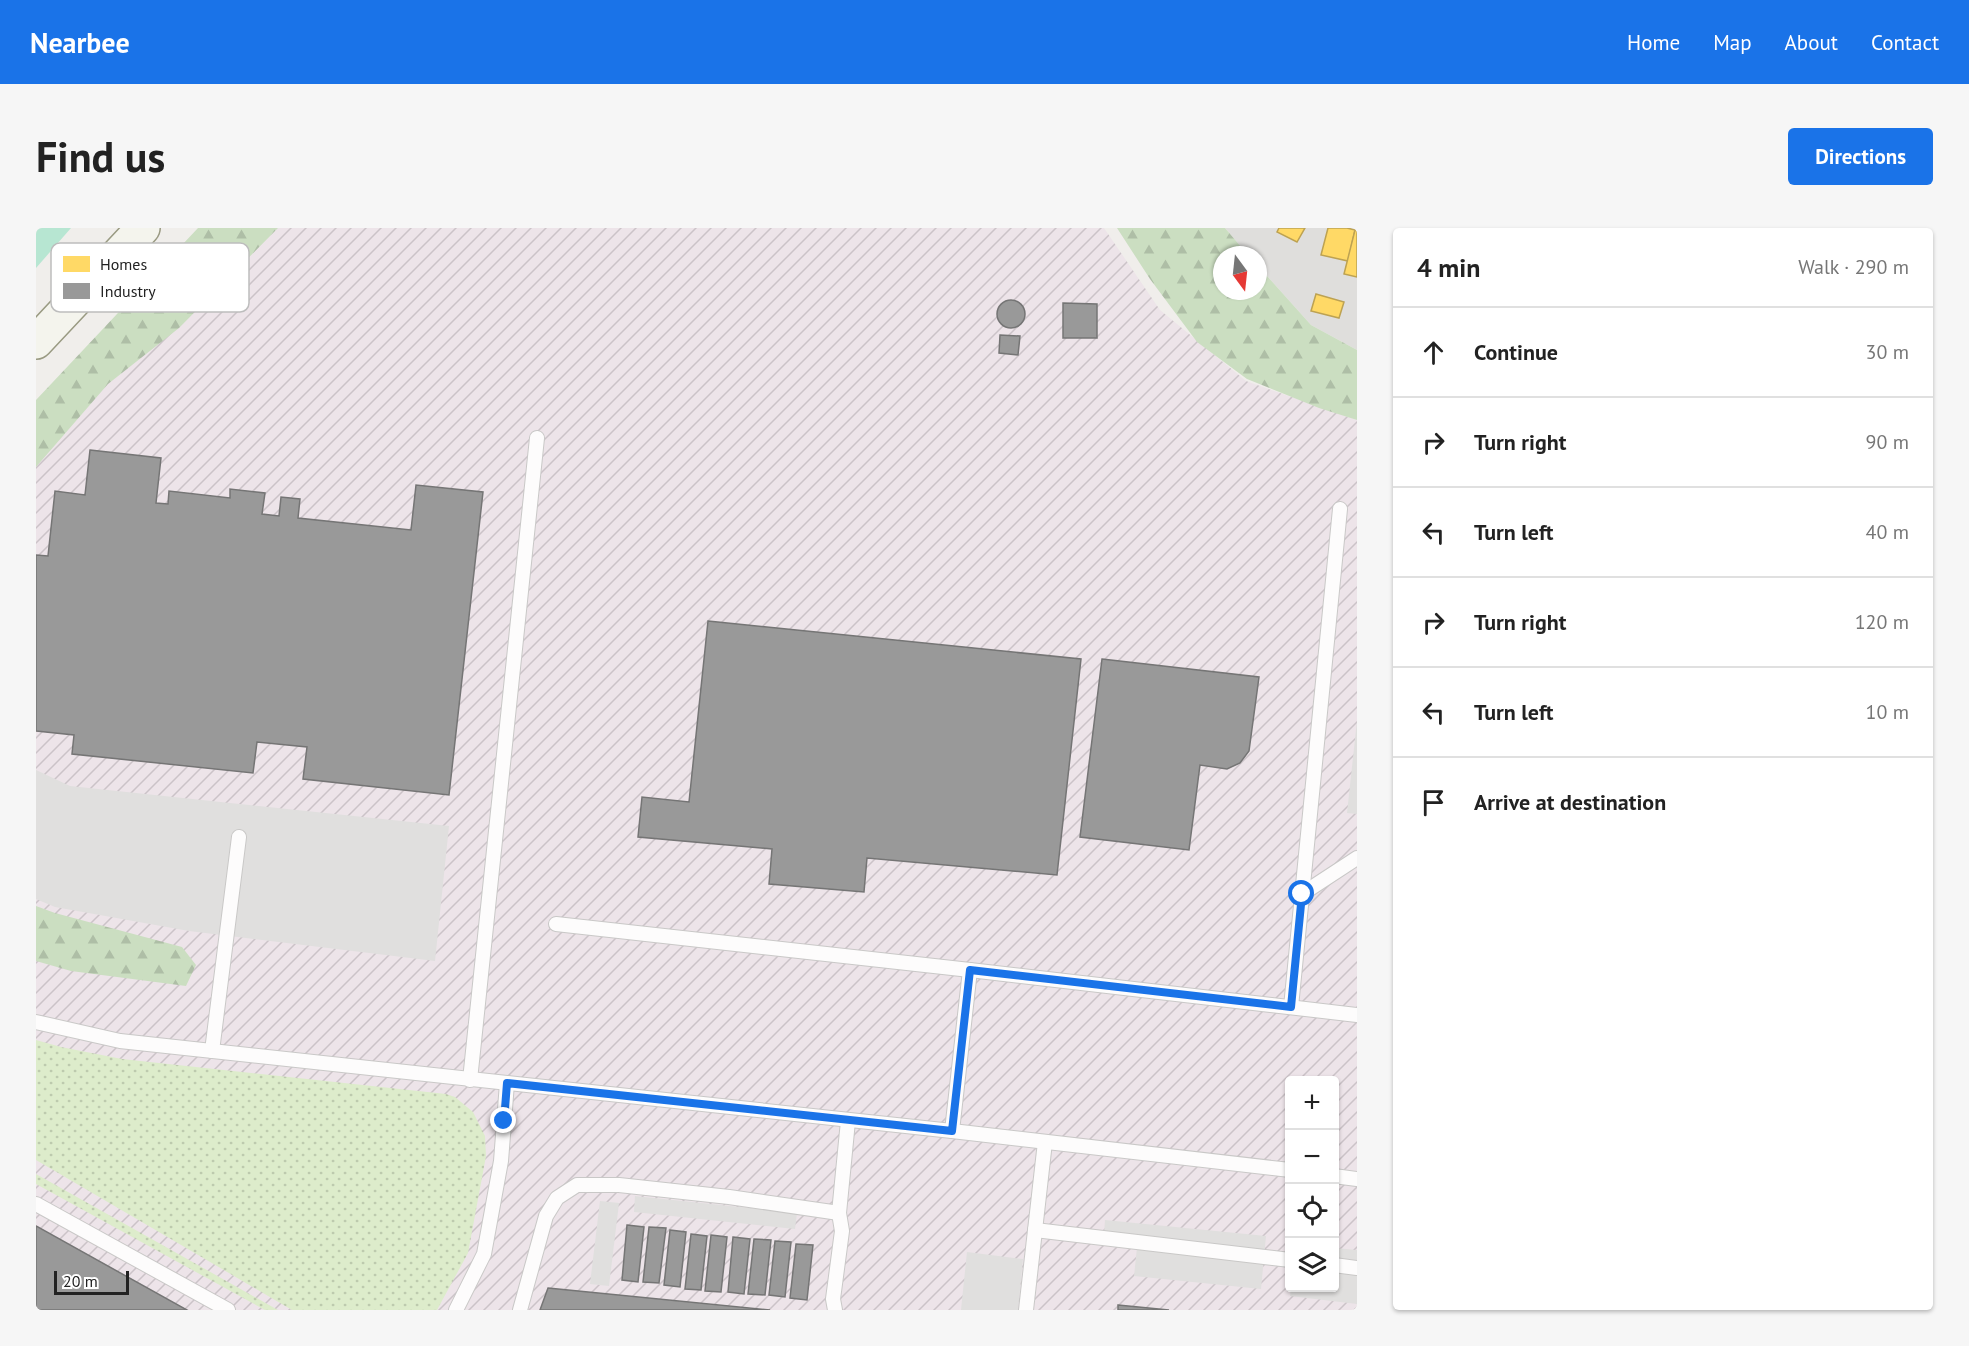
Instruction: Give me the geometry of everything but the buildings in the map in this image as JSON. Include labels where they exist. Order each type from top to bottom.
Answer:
[{"type":"main road","points":[[129,243],[143,228]]},
{"type":"main road","points":[[36,342],[64,312]]},
{"type":"lane","points":[[470,1080],[537,438]]},
{"type":"lane","points":[[1291,1007],[1340,509]]},
{"type":"lane","points":[[213,1051],[239,837]]},
{"type":"lane","points":[[1302,894],[1357,858]]},
{"type":"lane","points":[[556,924],[1357,1015]]},
{"type":"lane","points":[[952,1131],[970,970]]},
{"type":"lane","points":[[36,1022],[120,1041],[1285,1169]]},
{"type":"lane","points":[[456,1310],[484,1254],[501,1161],[507,1083]]},
{"type":"lane","points":[[835,1310],[833,1299],[842,1232],[839,1213],[848,1121]]},
{"type":"lane","points":[[1026,1310],[1045,1142]]},
{"type":"lane","points":[[1339,1177],[1357,1179]]},
{"type":"lane","points":[[520,1310],[546,1216],[557,1198],[578,1185],[619,1185],[729,1197],[839,1213]]},
{"type":"lane","points":[[36,1204],[228,1310]]},
{"type":"lane","points":[[1035,1230],[1285,1259]]},
{"type":"lane","points":[[1339,1266],[1357,1268]]},
{"type":"shaded area","points":[[220,228],[1104,228],[1160,310],[1246,381],[1357,420],[1357,1310],[36,1310],[36,420],[140,312],[249,312],[249,243],[206,243]]},
{"type":"shaded area","points":[[1225,228],[1357,228],[1357,350],[1311,325],[1267,276],[1267,246],[1240,246]]},
{"type":"shaded area","points":[[1357,721],[1357,814],[1347,813]]},
{"type":"shaded area","points":[[36,770],[70,786],[449,826],[435,961],[189,931],[55,907],[36,899]]},
{"type":"shaded area","points":[[635,1196],[797,1213],[795,1229],[634,1212]]},
{"type":"shaded area","points":[[600,1201],[619,1203],[609,1286],[590,1284]]},
{"type":"shaded area","points":[[1105,1220],[1266,1236],[1261,1289],[1134,1276],[1138,1238],[1104,1234]]},
{"type":"shaded area","points":[[1339,1248],[1357,1250],[1357,1304],[1290,1296],[1290,1292],[1339,1292]]},
{"type":"shaded area","points":[[967,1252],[1023,1259],[1018,1310],[961,1310]]},
{"type":"green space","points":[[36,228],[71,228],[58,243],[51,243],[51,251],[36,268]]},
{"type":"green space","points":[[198,228],[278,228],[249,257],[249,243],[184,243]]},
{"type":"green space","points":[[1117,228],[1225,228],[1240,246],[1213,246],[1213,300],[1267,300],[1267,276],[1311,325],[1357,350],[1357,420],[1319,408],[1247,379],[1197,342],[1150,279]]},
{"type":"green space","points":[[119,312],[195,312],[179,328],[108,384],[36,467],[36,400]]},
{"type":"green space","points":[[36,906],[182,947],[196,965],[186,986],[71,971],[36,961]]},
{"type":"green space","points":[[36,1040],[122,1059],[446,1094],[455,1097],[473,1112],[485,1136],[486,1156],[468,1253],[437,1310],[292,1310],[36,1160]]},
{"type":"green space","points":[[36,1174],[278,1310],[265,1310],[36,1184]]},
{"type":"route","points":[[504,1121],[507,1083],[952,1131],[970,970],[1291,1007],[1302,894]]}]
